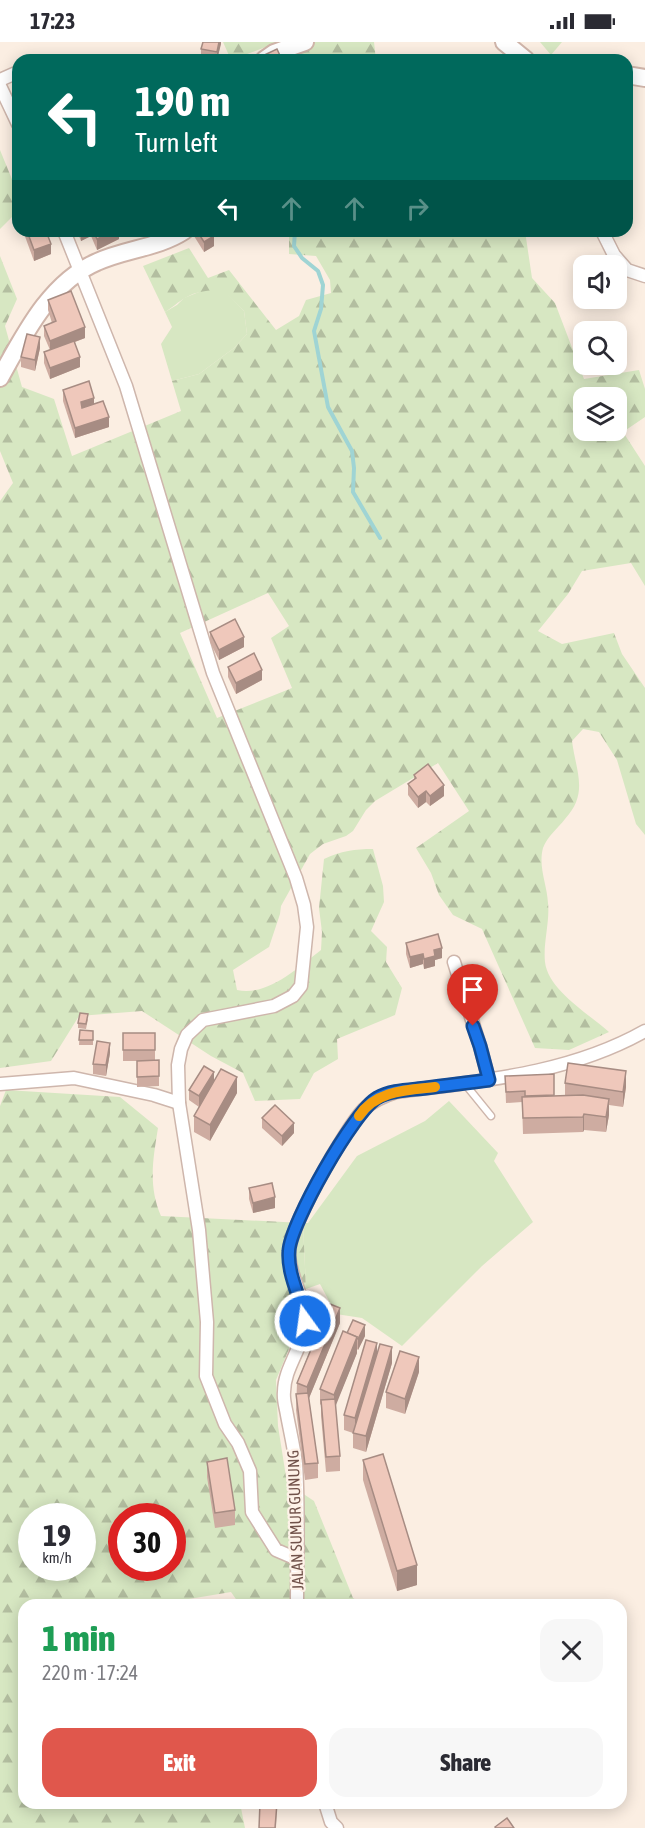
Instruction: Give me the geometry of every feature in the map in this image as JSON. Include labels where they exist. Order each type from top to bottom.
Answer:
[{"type":"street","points":[[276,54],[305,42]]},
{"type":"street","points":[[504,42],[519,54]]},
{"type":"street","points":[[0,86],[12,111]]},
{"type":"street","points":[[66,237],[126,386],[213,673],[296,878],[304,905],[307,927],[301,986],[293,996],[274,1006],[203,1020],[187,1035],[178,1065],[179,1102],[199,1230],[207,1322],[206,1376],[225,1424],[238,1443],[250,1471],[252,1512],[276,1550],[297,1559]]},
{"type":"street","points":[[0,378],[25,334],[51,297],[79,270],[172,237]]},
{"type":"street","points":[[606,237],[614,255],[627,270],[645,276]]},
{"type":"street","points":[[454,962],[489,1080]]},
{"type":"street","name":"JALAN SUMUR GUNUNG","points":[[297,1599],[296,1462],[283,1394],[285,1381],[305,1321],[302,1304],[291,1273],[289,1251],[296,1222],[332,1156],[363,1111],[376,1098],[396,1092],[489,1080],[559,1067],[606,1050],[645,1031]]},
{"type":"street","points":[[0,1084],[74,1078],[179,1102]]},
{"type":"street","points":[[327,1809],[331,1822],[337,1828]]},
{"type":"lane","points":[[464,1083],[491,1116]]},
{"type":"green space","points":[[223,42],[374,42],[375,54],[281,54],[271,45],[247,54],[228,54]]},
{"type":"green space","points":[[540,42],[562,42],[552,54]]},
{"type":"green space","points":[[0,150],[12,179],[12,217],[0,229]]},
{"type":"green space","points":[[289,237],[526,237],[532,278],[555,303],[573,350],[573,375],[582,375],[584,379],[627,375],[627,372],[639,370],[645,389],[645,417],[627,429],[627,387],[573,387],[573,441],[627,441],[627,438],[645,466],[645,586],[631,563],[582,571],[568,594],[538,631],[562,644],[614,633],[622,654],[645,688],[645,835],[636,824],[617,760],[599,732],[583,729],[572,741],[579,782],[577,800],[547,840],[542,855],[548,903],[545,962],[548,972],[561,992],[609,1032],[569,1050],[535,1048],[482,929],[453,915],[439,895],[431,873],[416,848],[469,811],[438,763],[375,801],[366,810],[353,831],[346,836],[323,844],[310,854],[281,906],[269,947],[233,970],[237,990],[260,989],[293,972],[321,950],[322,932],[319,908],[324,859],[348,851],[373,849],[383,886],[384,902],[371,931],[387,947],[386,962],[402,988],[395,1015],[337,1039],[338,1059],[314,1073],[300,1099],[255,1101],[243,1073],[211,1056],[142,1011],[79,1016],[51,1061],[0,1068],[0,501],[13,483],[0,451],[0,256],[17,299],[5,326],[22,387],[54,399],[72,456],[181,411],[172,381],[199,374],[234,348],[247,334],[244,311],[222,290],[194,294],[165,312],[143,266],[189,248],[208,278],[229,270],[276,330],[299,316],[306,300],[331,293],[330,280],[316,256],[289,254]],"holes":[[[268,593],[289,626],[271,638],[292,688],[217,718],[180,633]]]},
{"type":"green space","points":[[204,290],[223,290],[244,311],[247,334],[234,348],[199,374],[172,381],[161,344],[172,327],[165,312],[184,298]]},
{"type":"green space","points":[[6,1090],[120,1097],[158,1128],[153,1162],[153,1183],[161,1216],[303,1223],[306,1289],[292,1295],[294,1337],[276,1380],[278,1426],[287,1483],[314,1501],[355,1599],[236,1599],[231,1592],[189,1599],[18,1599],[18,1809],[241,1809],[245,1828],[0,1828],[0,1106]]},
{"type":"green space","points":[[449,1101],[498,1153],[494,1161],[533,1222],[482,1266],[402,1346],[362,1318],[336,1314],[320,1284],[306,1289],[303,1223],[308,1223],[357,1156],[425,1121]]},
{"type":"building","points":[[203,42],[219,42],[217,52],[201,49]]},
{"type":"building","points":[[277,49],[279,54],[266,54]]},
{"type":"building","points":[[29,237],[48,237],[51,244],[34,250]]},
{"type":"building","points":[[201,237],[212,237],[204,242]]},
{"type":"building","points":[[71,291],[85,327],[50,341],[44,326],[56,321],[48,300]]},
{"type":"building","points":[[27,334],[40,337],[35,360],[21,357]]},
{"type":"building","points":[[74,341],[80,357],[50,368],[44,352]]},
{"type":"building","points":[[89,381],[94,398],[81,402],[82,408],[103,401],[109,417],[75,428],[63,390]]},
{"type":"building","points":[[235,619],[244,637],[219,650],[210,632]]},
{"type":"building","points":[[254,653],[262,670],[236,683],[228,667]]},
{"type":"building","points":[[428,764],[444,785],[430,796],[426,791],[418,797],[408,784],[416,778],[414,775]]},
{"type":"building","points":[[438,934],[442,948],[434,950],[435,956],[424,959],[423,954],[410,957],[406,943]]},
{"type":"building","points":[[80,1013],[88,1014],[86,1024],[78,1023]]},
{"type":"building","points":[[80,1030],[93,1031],[93,1040],[79,1040]]},
{"type":"building","points":[[123,1033],[155,1033],[155,1050],[123,1050]]},
{"type":"building","points":[[97,1041],[110,1043],[106,1065],[93,1064]]},
{"type":"building","points":[[159,1060],[159,1076],[137,1077],[137,1061]]},
{"type":"building","points":[[568,1063],[626,1071],[623,1092],[565,1083]]},
{"type":"building","points":[[204,1066],[214,1072],[199,1096],[189,1090]]},
{"type":"building","points":[[221,1069],[237,1077],[210,1125],[194,1116]]},
{"type":"building","points":[[554,1074],[554,1095],[525,1096],[525,1091],[506,1092],[505,1076]]},
{"type":"building","points":[[583,1095],[609,1099],[606,1117],[584,1114],[583,1117],[523,1118],[522,1097]]},
{"type":"building","points":[[275,1105],[294,1123],[282,1136],[262,1118]]},
{"type":"building","points":[[272,1183],[275,1197],[253,1203],[249,1188]]},
{"type":"building","points":[[315,1299],[319,1323],[309,1325],[305,1301]]},
{"type":"building","points":[[330,1304],[340,1308],[307,1387],[297,1383]]},
{"type":"building","points":[[353,1320],[365,1325],[358,1339],[347,1333]]},
{"type":"building","points":[[343,1331],[357,1337],[334,1395],[320,1389]]},
{"type":"building","points":[[366,1340],[377,1343],[355,1418],[344,1415]]},
{"type":"building","points":[[380,1344],[392,1347],[366,1436],[353,1433]]},
{"type":"building","points":[[400,1351],[419,1357],[405,1399],[386,1392]]},
{"type":"building","points":[[308,1393],[318,1463],[305,1464],[296,1394]]},
{"type":"building","points":[[335,1399],[340,1456],[326,1457],[321,1400]]},
{"type":"building","points":[[383,1454],[417,1565],[397,1571],[363,1460]]},
{"type":"building","points":[[227,1458],[235,1510],[215,1513],[207,1462]]},
{"type":"building","points":[[260,1809],[277,1809],[275,1828],[259,1828]]},
{"type":"building","points":[[507,1818],[514,1828],[495,1827]]},
{"type":"waterway","points":[[295,237],[294,246],[302,258],[318,271],[323,285],[321,309],[314,331],[328,407],[352,451],[353,492],[380,538]]},
{"type":"slow traffic","points":[[359,1116],[376,1098],[396,1092],[435,1087]]},
{"type":"route","points":[[305,1321],[302,1304],[291,1273],[289,1251],[296,1222],[332,1156],[363,1111],[376,1098],[396,1092],[489,1080],[473,1026]]}]
